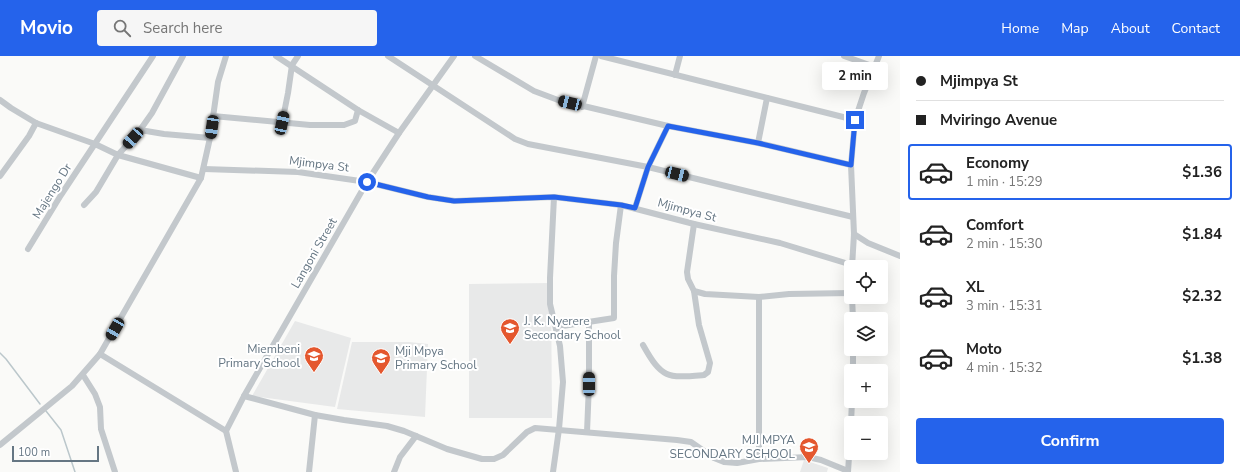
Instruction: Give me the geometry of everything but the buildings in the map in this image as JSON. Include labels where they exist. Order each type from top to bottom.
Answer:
[{"type":"street","name":"Majengo Dr","points":[[28,250],[94,144],[153,56]]},
{"type":"street","points":[[84,205],[96,192],[118,155],[140,130],[152,113],[183,56]]},
{"type":"street","points":[[1,442],[59,398],[83,375],[100,354],[201,178],[214,116],[218,82],[226,56]]},
{"type":"street","points":[[276,56],[292,65],[358,110],[399,133]]},
{"type":"street","points":[[282,123],[292,65],[298,56]]},
{"type":"street","points":[[388,56],[515,139],[528,144],[648,167],[853,217]]},
{"type":"street","name":"Langoni Street","points":[[226,430],[367,182],[432,85],[454,56]]},
{"type":"street","points":[[474,56],[534,91],[558,100],[668,126],[758,143],[851,165]]},
{"type":"street","points":[[582,106],[596,56]]},
{"type":"street","points":[[601,56],[855,120]]},
{"type":"street","points":[[675,75],[680,56]]},
{"type":"street","points":[[844,56],[875,67]]},
{"type":"street","points":[[852,260],[854,234],[851,165],[855,120],[879,56]]},
{"type":"street","points":[[758,143],[767,98]]},
{"type":"street","points":[[0,100],[36,122],[94,144],[118,155],[201,178]]},
{"type":"street","points":[[214,116],[310,125],[344,125],[355,121],[358,110]]},
{"type":"street","points":[[0,176],[29,136],[36,122]]},
{"type":"street","points":[[635,208],[648,167],[668,126]]},
{"type":"street","points":[[140,130],[164,134],[210,138]]},
{"type":"street","name":"Mjimpya St","points":[[204,169],[285,171],[367,182],[428,197],[454,201],[554,197],[621,205],[694,224],[780,243],[844,263]]},
{"type":"street","points":[[553,472],[559,430],[563,382],[560,346],[550,304],[554,197]]},
{"type":"street","points":[[556,327],[614,318],[615,256],[621,205]]},
{"type":"street","points":[[643,345],[658,368],[670,376],[677,377],[704,374],[708,372],[710,363],[699,326],[694,292],[688,279],[694,224]]},
{"type":"street","points":[[854,234],[868,243],[900,256]]},
{"type":"street","points":[[694,292],[759,297],[789,294],[844,293]]},
{"type":"street","points":[[759,297],[759,459]]},
{"type":"street","points":[[587,432],[589,323]]},
{"type":"street","points":[[100,354],[226,430],[236,472]]},
{"type":"street","points":[[83,375],[95,394],[100,407],[101,430],[114,472]]},
{"type":"street","points":[[244,396],[315,415],[387,426],[482,459],[494,459],[503,455],[527,432],[535,428],[691,442],[714,458],[724,462],[737,463],[759,459],[808,457],[821,460],[848,471],[849,460]]},
{"type":"street","points":[[309,472],[315,415]]},
{"type":"street","points":[[394,472],[400,457],[416,436]]},
{"type":"shaded area","name":"J. K. Nyerere Secondary School","points":[[551,283],[552,418],[469,418],[469,284]]},
{"type":"shaded area","name":"Miembeni Primary School","points":[[295,321],[351,338],[335,407],[252,396]]},
{"type":"shaded area","name":"Mji Mpya Primary School","points":[[352,342],[409,342],[428,344],[425,417],[337,409]]},
{"type":"shaded area","name":"MJI MPYA SECONDARY SCHOOL","points":[[804,460],[828,468],[827,472],[800,472]]},
{"type":"waterway","points":[[0,353],[40,404]]},
{"type":"waterway","points":[[46,411],[61,430],[75,472]]},
{"type":"place","name":"J. K. Nyerere Secondary School","points":[[510,345]]},
{"type":"place","name":"Miembeni Primary School","points":[[314,373]]},
{"type":"place","name":"Mji Mpya Primary School","points":[[381,375]]},
{"type":"place","name":"MJI MPYA SECONDARY SCHOOL","points":[[809,464]]},
{"type":"route","points":[[367,182],[428,197],[454,201],[554,197],[635,208],[648,167],[668,126],[758,143],[851,165],[855,120]]}]
